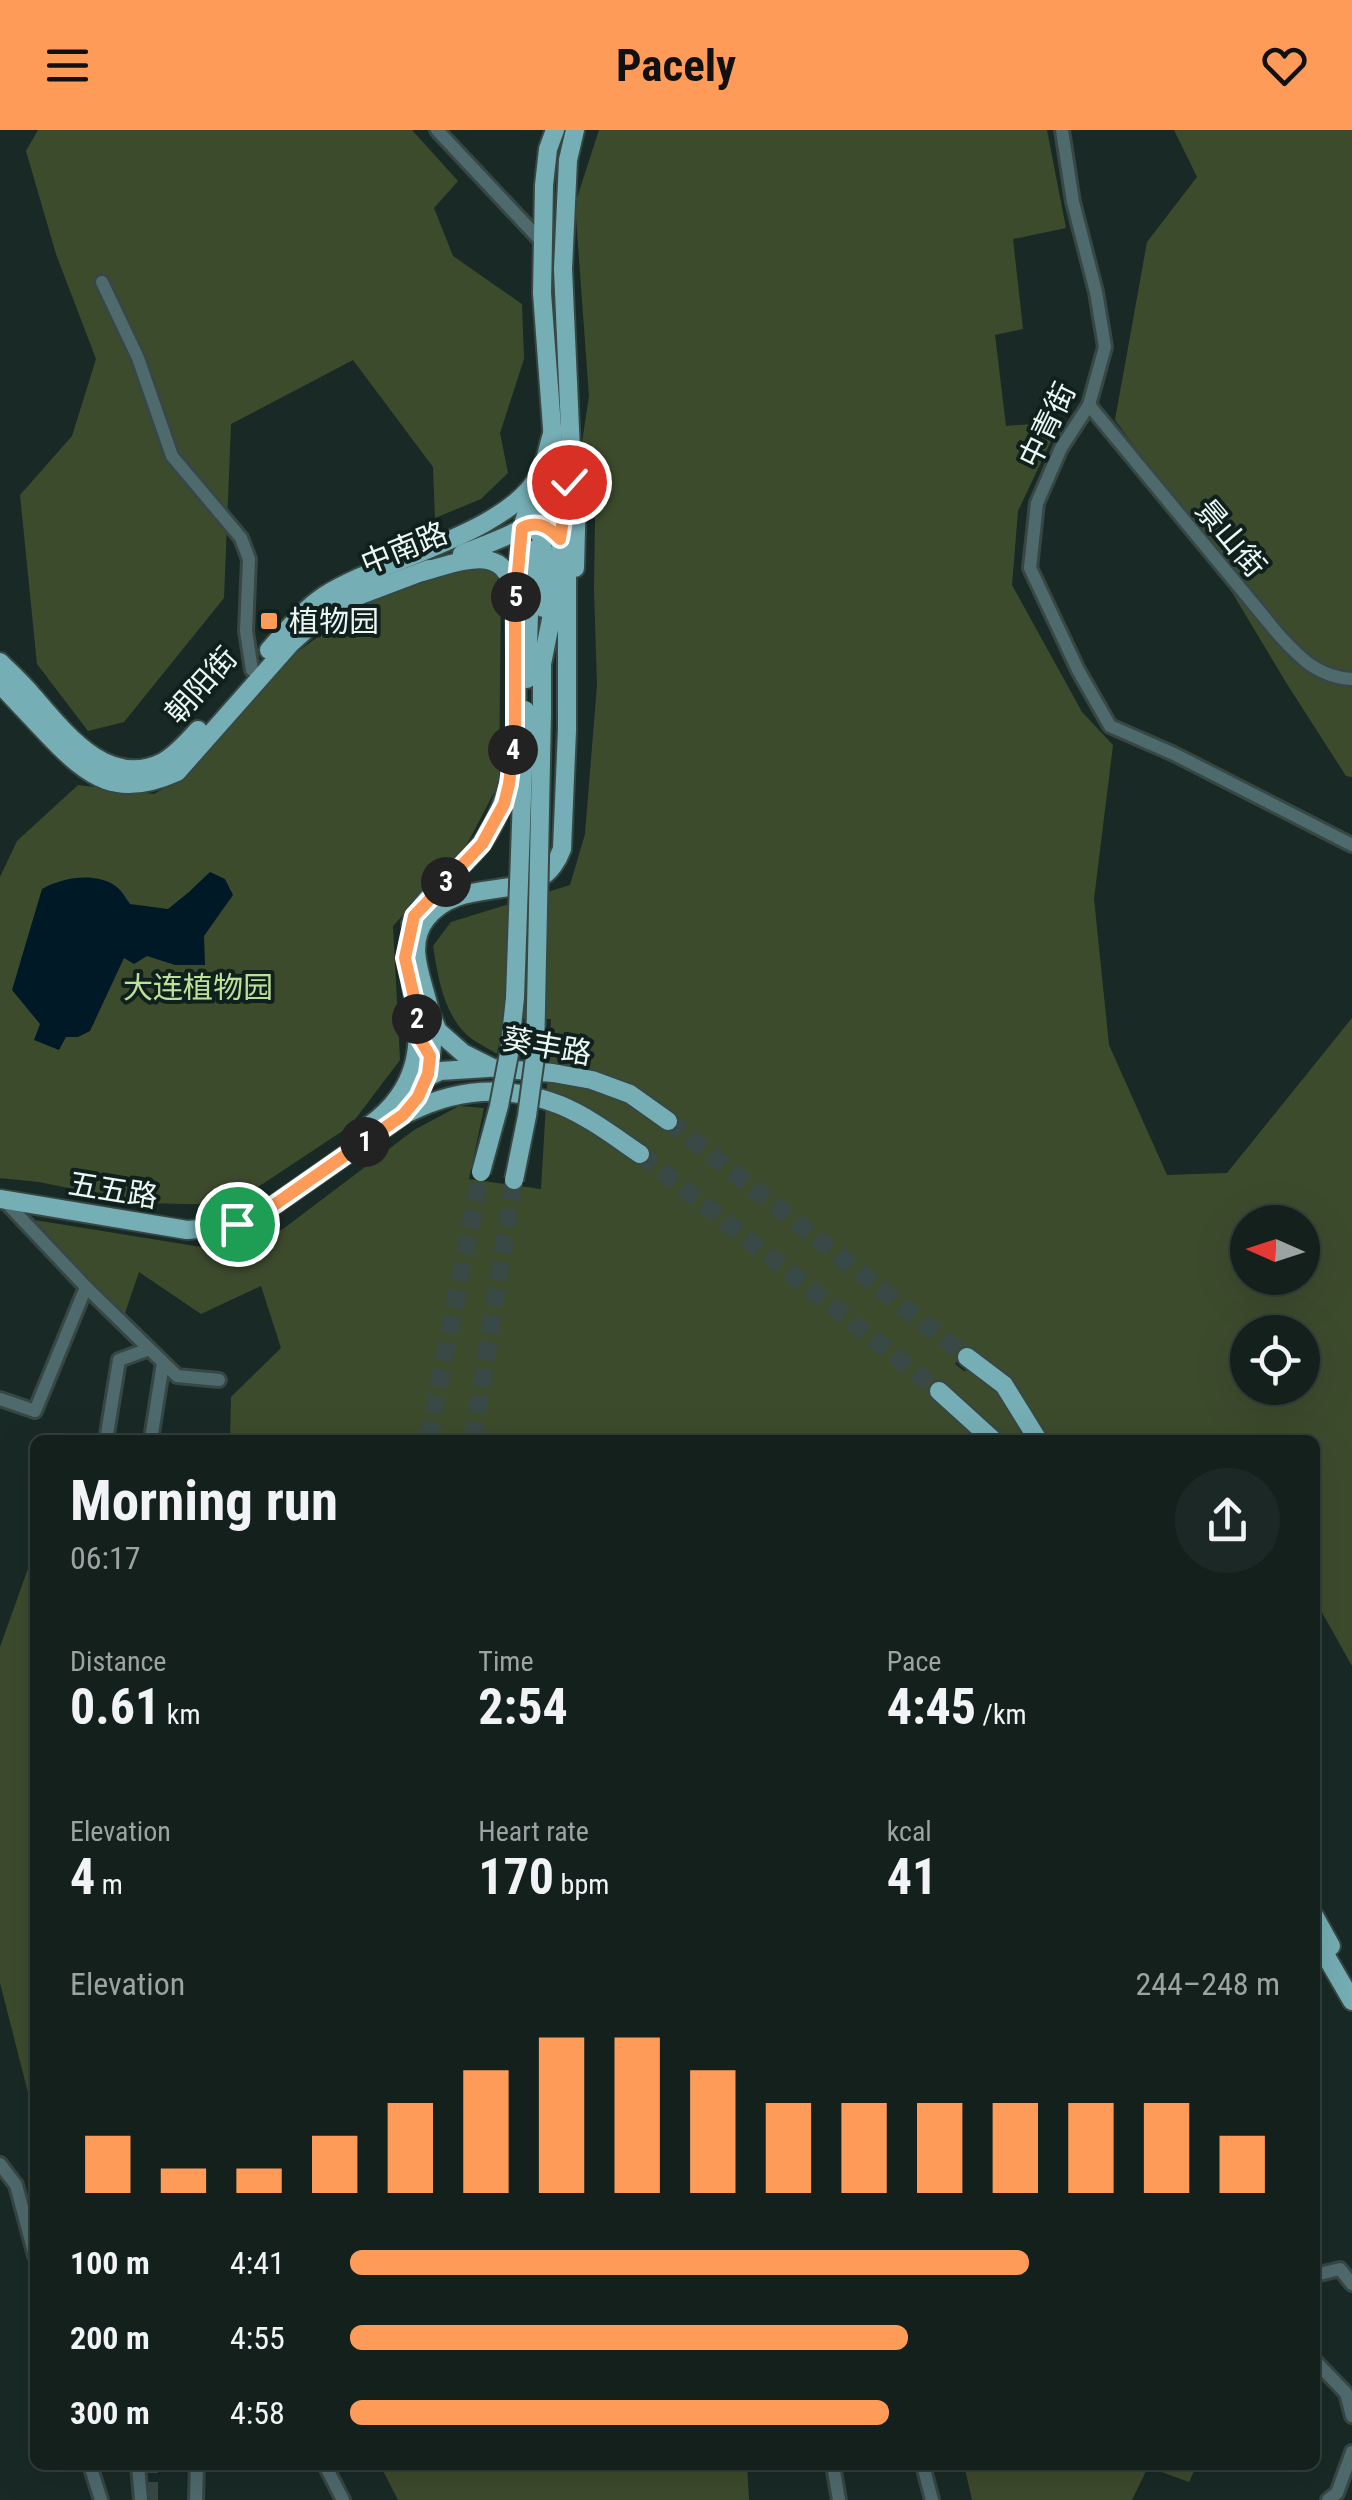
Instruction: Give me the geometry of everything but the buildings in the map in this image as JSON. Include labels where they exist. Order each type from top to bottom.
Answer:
[{"type":"main road","points":[[515,604],[525,524],[553,458],[543,312],[543,243],[544,185],[548,148],[555,130]]},
{"type":"main road","name":"中南路","points":[[0,684],[90,774],[131,785],[155,782],[176,772],[319,618],[347,600],[422,572],[525,524],[552,505],[571,451],[562,269],[568,160],[574,130]]},
{"type":"main road","points":[[433,1067],[430,1011],[416,961],[417,935],[427,918],[450,900],[542,878],[562,849],[578,452],[569,394]]},
{"type":"main road","points":[[452,539],[520,499],[539,476],[553,431]]},
{"type":"main road","points":[[481,1172],[502,1088],[516,998],[533,711],[552,614],[571,451]]},
{"type":"main road","points":[[525,524],[541,536],[542,664]]},
{"type":"main road","points":[[514,1180],[534,1057],[533,711],[525,524]]},
{"type":"main road","points":[[452,539],[499,525],[541,524],[560,539],[567,556],[568,574],[567,730]]},
{"type":"main road","name":"朝阳街","points":[[0,662],[81,748],[99,760],[125,769],[141,769],[168,759],[184,745],[306,610],[348,583],[452,539]]},
{"type":"main road","name":"五五路","points":[[1,1196],[184,1218],[232,1214],[252,1208],[382,1117],[402,1093],[416,1060],[418,1036],[417,1010],[405,958],[414,916],[482,844],[496,820],[509,784],[515,735],[515,604],[509,573],[502,564],[488,558],[422,572]]},
{"type":"main road","points":[[515,735],[513,848],[531,858],[552,850],[563,835]]},
{"type":"main road","name":"葵丰路","points":[[430,1011],[438,1031],[463,1053],[493,1068],[592,1080],[630,1094],[668,1121]]},
{"type":"main road","points":[[418,1036],[433,1067],[477,1081],[493,1068]]},
{"type":"main road","points":[[402,1093],[433,1067]]},
{"type":"main road","name":"五五路","points":[[1,1196],[187,1230],[222,1227],[264,1212],[403,1115],[418,1097],[433,1067]]},
{"type":"main road","name":"葵丰路","points":[[403,1115],[477,1081],[560,1105],[640,1154]]},
{"type":"main road","points":[[967,1357],[1004,1386],[1035,1435]]},
{"type":"main road","points":[[938,1390],[988,1435]]},
{"type":"main road","points":[[1320,1926],[1352,1980]]},
{"type":"main road","points":[[1320,1946],[1352,2001]]},
{"type":"street","points":[[437,130],[543,243]]},
{"type":"street","name":"中青街","points":[[1062,130],[1073,202],[1096,292],[1105,348],[1089,405],[1061,448],[1037,502],[1030,568],[1078,670],[1110,726],[1174,754],[1352,845]]},
{"type":"street","points":[[102,282],[138,358],[172,456],[241,538],[250,559],[246,631],[252,670]]},
{"type":"street","name":"景山街","points":[[1089,405],[1304,662],[1334,678],[1352,679]]},
{"type":"street","points":[[1,1196],[177,1376],[219,1380]]},
{"type":"street","points":[[0,1399],[34,1411],[86,1287]]},
{"type":"street","points":[[107,1435],[119,1360],[150,1349]]},
{"type":"street","points":[[153,1435],[163,1363]]},
{"type":"street","points":[[0,2164],[16,2184],[30,2237]]},
{"type":"street","points":[[1320,2274],[1340,2269],[1352,2284]]},
{"type":"street","points":[[1320,2366],[1346,2393],[1352,2416]]},
{"type":"street","points":[[1328,2500],[1337,2493],[1352,2452]]},
{"type":"street","points":[[92,2470],[101,2500]]},
{"type":"street","points":[[138,2470],[141,2500]]},
{"type":"street","points":[[196,2470],[196,2500]]},
{"type":"street","points":[[327,2470],[343,2500]]},
{"type":"street","points":[[834,2470],[839,2500]]},
{"type":"street","points":[[924,2470],[932,2500]]},
{"type":"green space","points":[[38,130],[412,130],[458,181],[434,208],[453,256],[522,304],[524,359],[500,433],[508,473],[481,499],[435,518],[433,467],[353,360],[231,424],[224,598],[124,722],[88,731],[37,664],[20,495],[72,436],[96,359],[56,254],[26,151]]},
{"type":"green space","points":[[599,130],[1047,130],[1066,228],[1013,239],[1023,329],[995,335],[1006,426],[1060,422],[1018,511],[1012,585],[1082,712],[1113,745],[1094,899],[1109,1045],[1167,1175],[1227,1173],[1352,1018],[1352,1666],[1320,1609],[1320,1435],[1040,1435],[966,1350],[955,1364],[995,1390],[1024,1435],[998,1435],[939,1384],[929,1394],[974,1435],[230,1435],[231,1397],[281,1348],[261,1286],[201,1314],[139,1272],[124,1316],[28,1219],[226,1251],[283,1229],[414,1130],[459,1106],[484,1108],[469,1179],[541,1189],[551,1019],[503,1019],[497,1054],[479,1043],[463,1031],[450,1012],[433,946],[451,922],[570,885],[585,834],[597,685],[595,519],[574,495],[589,396],[575,204]]},
{"type":"green space","points":[[1174,130],[1352,130],[1352,777],[1346,776],[1287,684],[1191,524],[1115,420],[1147,242],[1197,177]]},
{"type":"green space","name":"大连植物园","points":[[462,566],[489,567],[501,585],[499,783],[466,846],[393,926],[400,1060],[350,1126],[231,1205],[142,1203],[0,1178],[0,877],[17,841],[78,785],[154,794],[188,774],[290,657],[363,605]]},
{"type":"green space","points":[[30,1563],[30,2100],[0,1983],[0,1647]]},
{"type":"green space","points":[[383,2470],[747,2470],[749,2500],[398,2500]]},
{"type":"green space","points":[[965,2470],[1147,2470],[1132,2500],[972,2500]]},
{"type":"green space","points":[[1156,2470],[1195,2470],[1189,2482]]},
{"type":"water","points":[[210,872],[225,879],[233,895],[204,936],[205,965],[175,965],[147,956],[134,964],[124,958],[90,1031],[66,1037],[59,1050],[34,1040],[40,1024],[12,990],[42,889],[68,879],[97,879],[116,887],[130,904],[168,909]]},
{"type":"tunnel","points":[[668,1121],[967,1357]]},
{"type":"tunnel","points":[[640,1154],[939,1391]]},
{"type":"tunnel","points":[[429,1435],[481,1172]]},
{"type":"tunnel","points":[[474,1435],[514,1180]]},
{"type":"tunnel","points":[[149,2470],[149,2500]]},
{"type":"place","name":"植物园","points":[[269,621]]},
{"type":"route","points":[[237,1224],[290,1196],[403,1115],[418,1097],[428,1074],[430,1056],[418,1036],[417,1010],[405,958],[408,933],[422,904],[482,844],[504,804],[515,735],[515,604],[522,528],[531,523],[541,524],[560,539],[569,482]]}]
